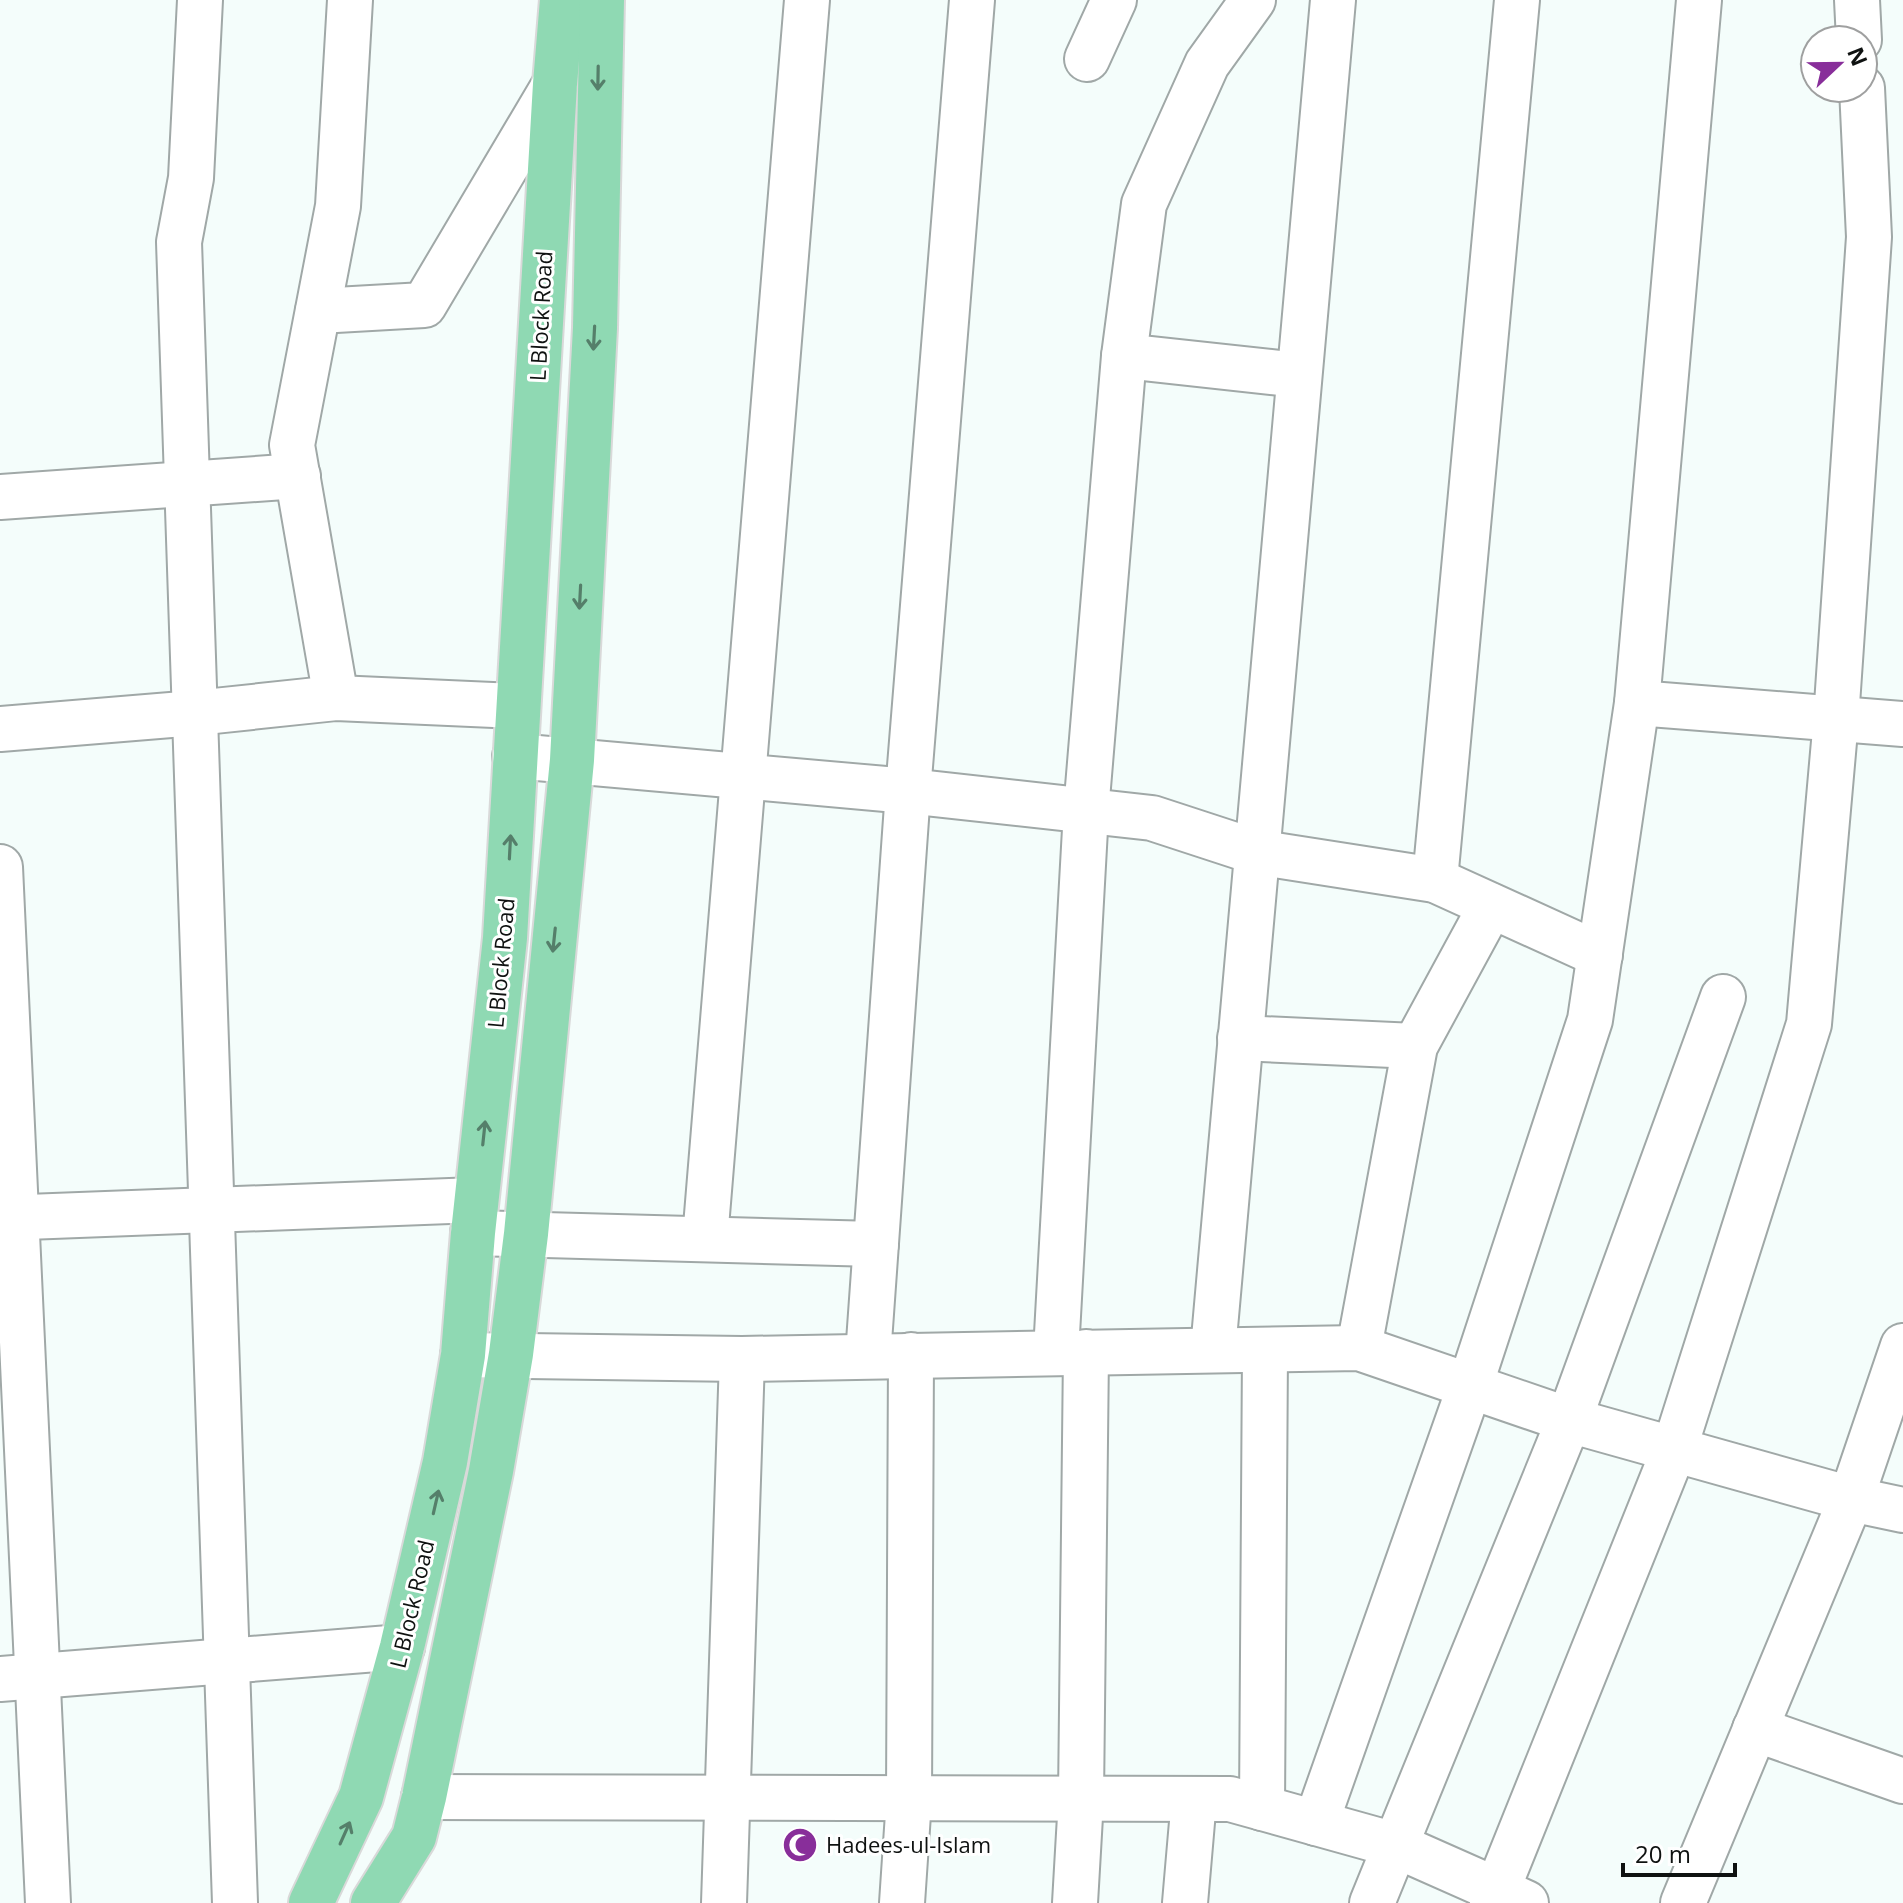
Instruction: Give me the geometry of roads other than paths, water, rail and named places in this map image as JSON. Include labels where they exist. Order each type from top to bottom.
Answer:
[{"type":"main road","name":"L Block Road","points":[[311,1903],[361,1797],[402,1647],[445,1462],[463,1355],[505,938],[562,0]]},
{"type":"main road","points":[[373,1903],[414,1837],[424,1797],[491,1471],[511,1354],[526,1234],[572,760],[595,328],[602,0]]},
{"type":"street","points":[[200,0],[191,178],[179,242],[235,1903]]},
{"type":"street","points":[[336,698],[292,445],[338,206],[350,0]]},
{"type":"street","points":[[705,1239],[807,0]]},
{"type":"street","points":[[902,1903],[909,1799],[890,1356],[876,1244],[908,791],[972,0]]},
{"type":"street","points":[[1087,59],[1114,0]]},
{"type":"street","points":[[1075,1903],[1081,1799],[1071,1352],[1086,811],[1124,356],[1144,204],[1207,64],[1253,0]]},
{"type":"street","points":[[1213,1350],[1333,0]]},
{"type":"street","points":[[1435,880],[1517,0]]},
{"type":"street","points":[[1316,1823],[1470,1386],[1590,1020],[1637,703],[1699,0]]},
{"type":"street","points":[[1857,0],[1858,24]]},
{"type":"street","points":[[318,311],[424,305],[555,84]]},
{"type":"street","points":[[424,1797],[1230,1799],[1395,1845],[1505,1899],[1674,1450],[1809,1024],[1836,719],[1886,238],[1865,104]]},
{"type":"street","points":[[1124,356],[1299,375]]},
{"type":"street","points":[[0,497],[298,476]]},
{"type":"street","points":[[0,729],[336,698],[517,706]]},
{"type":"street","points":[[1637,703],[1903,724]]},
{"type":"street","points":[[515,756],[908,791],[1152,818],[1256,852],[1435,880],[1600,955]]},
{"type":"street","points":[[0,867],[19,1678],[48,1903]]},
{"type":"street","points":[[1359,1348],[1415,1046],[1491,906]]},
{"type":"street","points":[[1372,1903],[1569,1420],[1723,997]]},
{"type":"street","points":[[1240,1038],[1415,1046]]},
{"type":"street","points":[[8,1218],[212,1210],[475,1217],[526,1234],[876,1244]]},
{"type":"street","points":[[1683,1903],[1851,1499],[1903,1346]]},
{"type":"street","points":[[463,1355],[742,1359],[1359,1348],[1569,1420],[1851,1499],[1903,1510]]},
{"type":"street","points":[[1262,1808],[1265,1350]]},
{"type":"street","points":[[724,1903],[742,1359]]},
{"type":"street","points":[[19,1678],[402,1647]]},
{"type":"street","points":[[1755,1729],[1903,1781]]},
{"type":"street","points":[[1185,1903],[1194,1799]]},
{"type":"place","name":"Hadees-ul-Islam","points":[[800,1845]]}]
